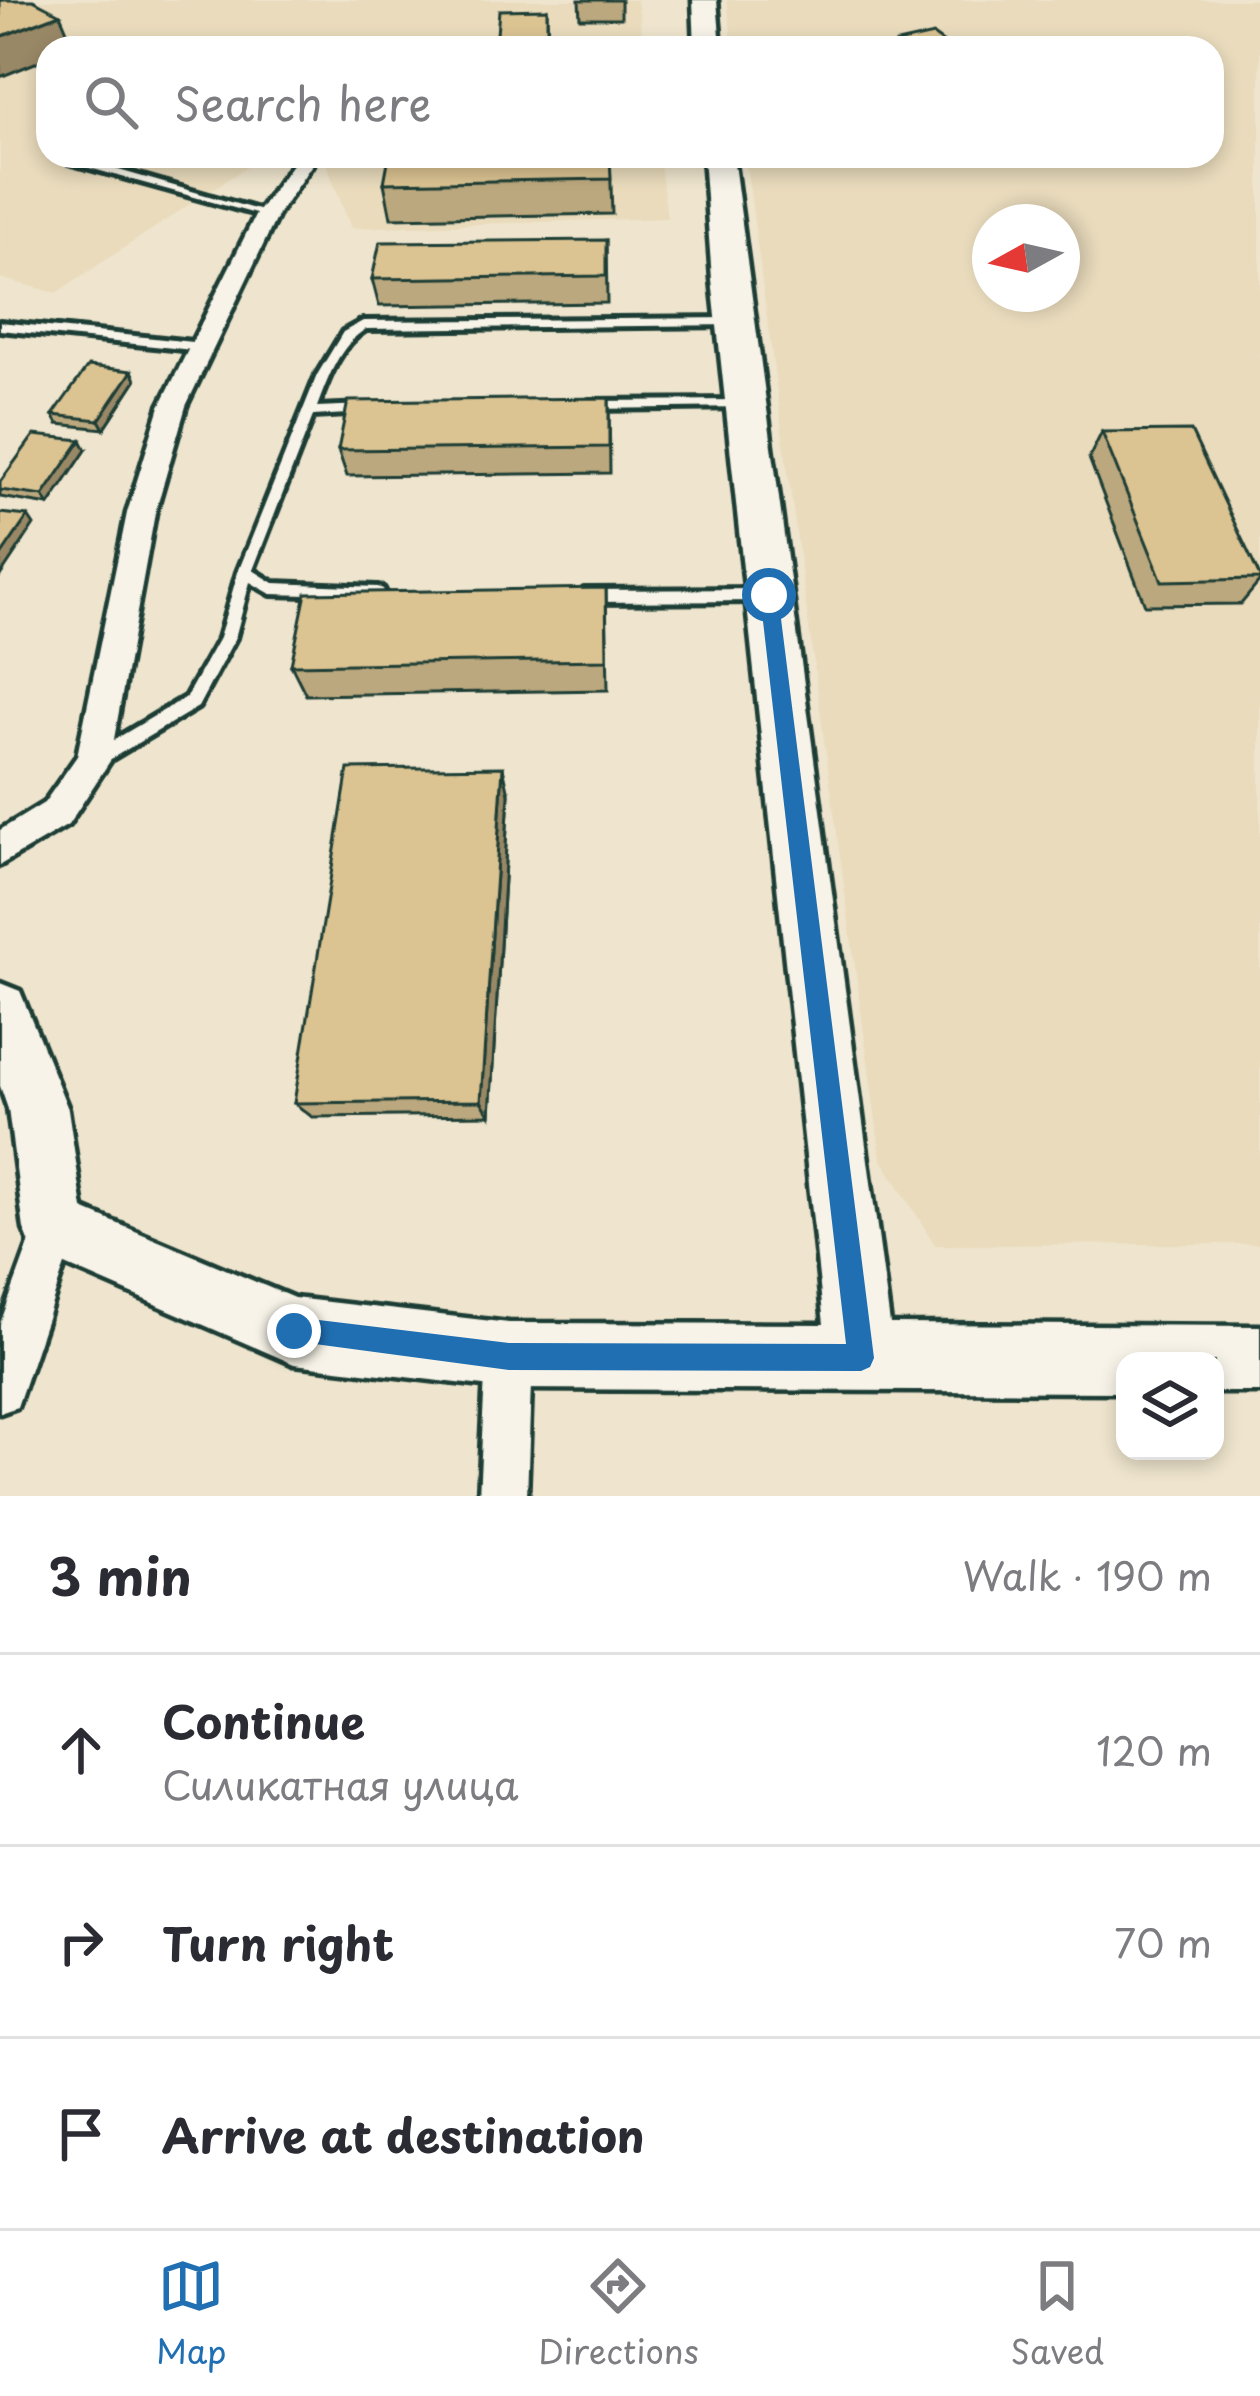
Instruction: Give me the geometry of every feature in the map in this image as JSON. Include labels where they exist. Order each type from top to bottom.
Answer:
[{"type":"street","points":[[705,0],[707,36]]},
{"type":"street","points":[[0,850],[56,814],[93,761],[141,513],[173,406],[267,214],[300,168]]},
{"type":"street","points":[[719,168],[861,1358]]},
{"type":"street","points":[[0,1390],[55,1229],[38,1109],[7,1046]]},
{"type":"street","points":[[55,1229],[294,1331],[509,1357],[1260,1359]]},
{"type":"street","points":[[503,1496],[509,1357]]},
{"type":"lane","points":[[99,168],[267,214]]},
{"type":"lane","points":[[93,761],[192,702],[227,638],[245,572],[323,375],[347,334],[363,325],[734,322]]},
{"type":"lane","points":[[0,326],[202,347]]},
{"type":"lane","points":[[563,406],[744,404]]},
{"type":"lane","points":[[310,412],[383,408]]},
{"type":"lane","points":[[245,572],[271,588],[389,594]]},
{"type":"lane","points":[[555,596],[769,595]]},
{"type":"shaded area","points":[[0,0],[637,0],[642,36],[36,36],[36,168],[245,168],[56,293],[0,278]]},
{"type":"shaded area","points":[[727,0],[1260,0],[1260,1244],[935,1245],[881,1158],[747,168],[1224,168],[1224,36],[732,36]]},
{"type":"shaded area","points":[[328,168],[661,168],[667,218],[351,228]]},
{"type":"building","points":[[0,0],[33,0],[60,14],[0,37]]},
{"type":"building","points":[[547,9],[547,34],[497,35],[499,10]]},
{"type":"building","points":[[387,168],[611,168],[611,179],[384,183]]},
{"type":"building","points":[[606,240],[606,276],[372,279],[380,242]]},
{"type":"building","points":[[88,366],[132,371],[99,420],[53,415]]},
{"type":"building","points":[[609,398],[609,447],[338,450],[348,401]]},
{"type":"building","points":[[1191,431],[1260,579],[1162,581],[1102,432]]},
{"type":"building","points":[[34,435],[81,440],[43,496],[0,490],[0,482]]},
{"type":"building","points":[[0,513],[28,516],[0,557]]},
{"type":"building","points":[[606,588],[607,660],[291,665],[306,593]]},
{"type":"building","points":[[503,767],[481,1101],[294,1103],[348,769]]},
{"type":"route","points":[[294,1331],[509,1357],[861,1358],[769,595]]}]
